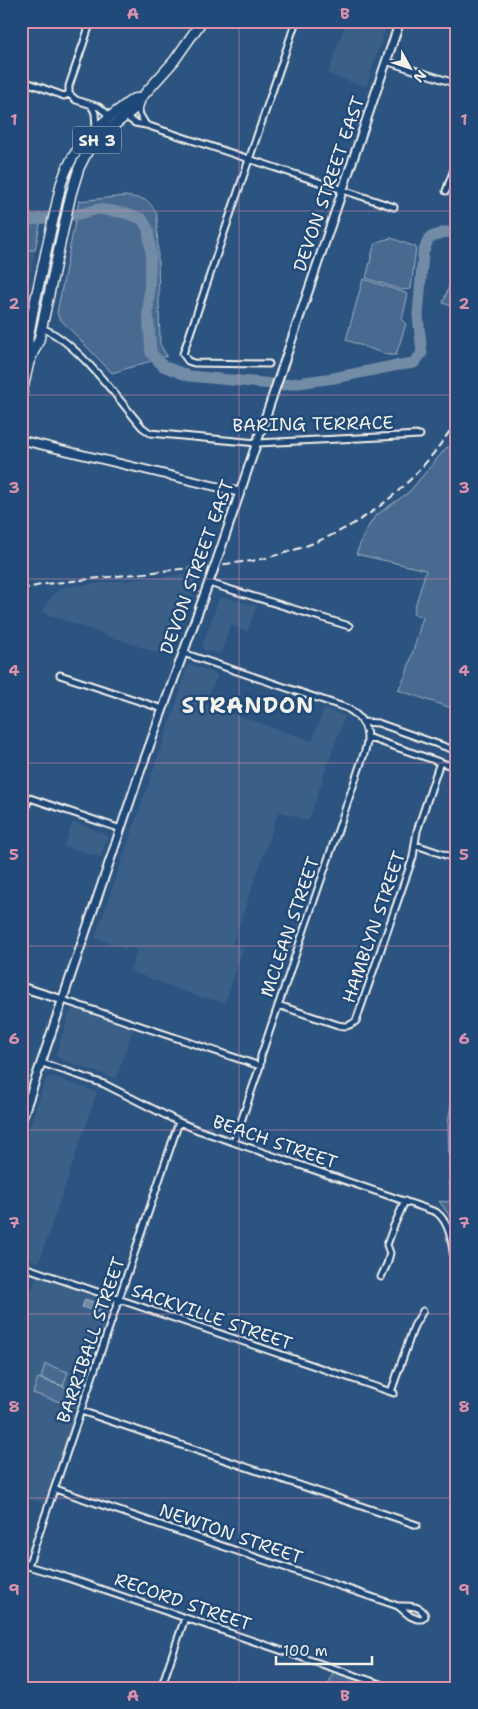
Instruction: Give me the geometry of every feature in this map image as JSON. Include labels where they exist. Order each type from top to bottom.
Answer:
[{"type":"highway","name":"SH 3","points":[[21,397],[29,362],[39,340],[76,174],[87,152],[101,136],[139,102],[174,62],[202,21]]},
{"type":"highway","name":"SH 3","points":[[29,362],[28,338],[61,184],[75,152],[83,140],[132,99],[139,102]]},
{"type":"main road","name":"DEVON STREET EAST","points":[[21,1122],[121,828],[218,557],[400,21]]},
{"type":"main road","points":[[21,440],[240,492]]},
{"type":"main road","points":[[21,987],[63,1000]]},
{"type":"street","points":[[91,21],[69,86],[69,94],[76,100],[99,107],[111,117]]},
{"type":"street","points":[[269,364],[194,363],[184,357],[184,349],[296,21]]},
{"type":"street","points":[[386,61],[457,84]]},
{"type":"street","points":[[21,80],[64,96],[69,94]]},
{"type":"street","points":[[139,102],[140,115],[146,125]]},
{"type":"street","points":[[91,105],[95,113],[96,128]]},
{"type":"street","points":[[125,116],[135,123],[394,207]]},
{"type":"street","points":[[446,191],[457,161]]},
{"type":"street","name":"BARING TERRACE","points":[[41,328],[54,333],[80,356],[142,427],[150,433],[257,442],[420,435]]},
{"type":"street","points":[[209,583],[349,626]]},
{"type":"street","points":[[183,652],[342,706],[354,712],[363,722],[368,737],[457,768]]},
{"type":"street","points":[[60,675],[163,709]]},
{"type":"street","points":[[363,722],[378,723],[457,751]]},
{"type":"street","name":"MCLEAN STREET","points":[[234,1142],[260,1066],[260,1056],[368,737]]},
{"type":"street","name":"HAMBLYN STREET","points":[[278,1005],[338,1025],[351,1025],[356,1021],[413,858],[422,811],[440,762]]},
{"type":"street","points":[[21,795],[121,828]]},
{"type":"street","points":[[21,822],[29,798]]},
{"type":"street","points":[[416,845],[457,859]]},
{"type":"street","points":[[63,1000],[260,1066]]},
{"type":"street","name":"BEACH STREET","points":[[42,1063],[104,1084],[179,1122],[430,1209],[442,1216],[449,1235],[457,1280]]},
{"type":"street","name":"BARRIBALL STREET","points":[[23,1566],[54,1489],[179,1122]]},
{"type":"street","points":[[381,1277],[390,1253],[387,1245],[405,1200]]},
{"type":"street","name":"SACKVILLE STREET","points":[[21,1266],[393,1393],[414,1326],[423,1312]]},
{"type":"street","points":[[81,1411],[417,1525]]},
{"type":"street","name":"NEWTON STREET","points":[[54,1489],[398,1606],[418,1608],[424,1612],[425,1616],[422,1619],[414,1618],[398,1606]]},
{"type":"street","name":"RECORD STREET","points":[[23,1566],[62,1576],[392,1688]]},
{"type":"street","points":[[161,1688],[185,1618]]},
{"type":"shaded area","points":[[346,21],[388,21],[366,87],[328,74]]},
{"type":"shaded area","points":[[125,196],[145,200],[151,205],[157,215],[160,344],[167,356],[112,373],[59,318],[57,313],[79,201]]},
{"type":"shaded area","points":[[21,215],[42,215],[35,250],[21,250]]},
{"type":"shaded area","points":[[391,238],[416,247],[411,289],[402,290],[366,278],[374,246],[380,241]]},
{"type":"shaded area","points":[[21,250],[35,250],[21,324]]},
{"type":"shaded area","points":[[457,266],[457,308],[443,303]]},
{"type":"shaded area","points":[[363,279],[408,294],[402,320],[406,324],[396,355],[388,355],[346,340]]},
{"type":"shaded area","points":[[447,447],[457,452],[457,710],[398,690],[406,675],[423,617],[413,614],[426,570],[356,554],[365,532],[375,516],[409,492]]},
{"type":"shaded area","points":[[201,573],[169,657],[41,612],[56,591],[64,587]]},
{"type":"shaded area","points":[[220,597],[257,606],[247,631],[230,625],[221,654],[204,650],[202,646]]},
{"type":"shaded area","points":[[190,664],[218,675],[204,704],[312,741],[324,709],[345,716],[308,821],[279,811],[232,944],[243,948],[225,1003],[202,998],[130,971],[137,950],[132,947],[126,949],[95,938],[179,696],[187,666]]},
{"type":"shaded area","points":[[73,822],[105,834],[107,838],[101,857],[64,846]]},
{"type":"shaded area","points":[[74,1009],[133,1029],[116,1079],[58,1058],[56,1054],[70,1012]]},
{"type":"shaded area","points":[[457,1064],[457,1214],[454,1222],[439,1201],[450,1202],[448,1123]]},
{"type":"shaded area","points":[[51,1076],[97,1092],[39,1262],[21,1256],[21,1152],[46,1079]]},
{"type":"shaded area","points":[[38,1272],[118,1300],[45,1504],[21,1496],[21,1319]]},
{"type":"shaded area","points":[[85,1299],[102,1305],[99,1313],[82,1307]]},
{"type":"shaded area","points":[[45,1364],[68,1372],[63,1386],[41,1378]]},
{"type":"shaded area","points":[[38,1378],[71,1389],[66,1404],[33,1393]]},
{"type":"shaded area","points":[[333,1672],[380,1688],[327,1688]]},
{"type":"waterway","points":[[21,221],[79,214],[99,209],[125,213],[142,219],[148,229],[151,252],[148,312],[151,353],[163,366],[189,376],[283,385],[334,378],[414,363],[422,353],[418,316],[423,253],[429,238],[445,232],[457,233]]},
{"type":"railway","points":[[21,589],[46,584],[252,561],[285,553],[316,542],[344,529],[370,513],[394,494],[417,473],[438,448],[457,420]]},
{"type":"district","name":"STRANDON","points":[[248,705]]}]
